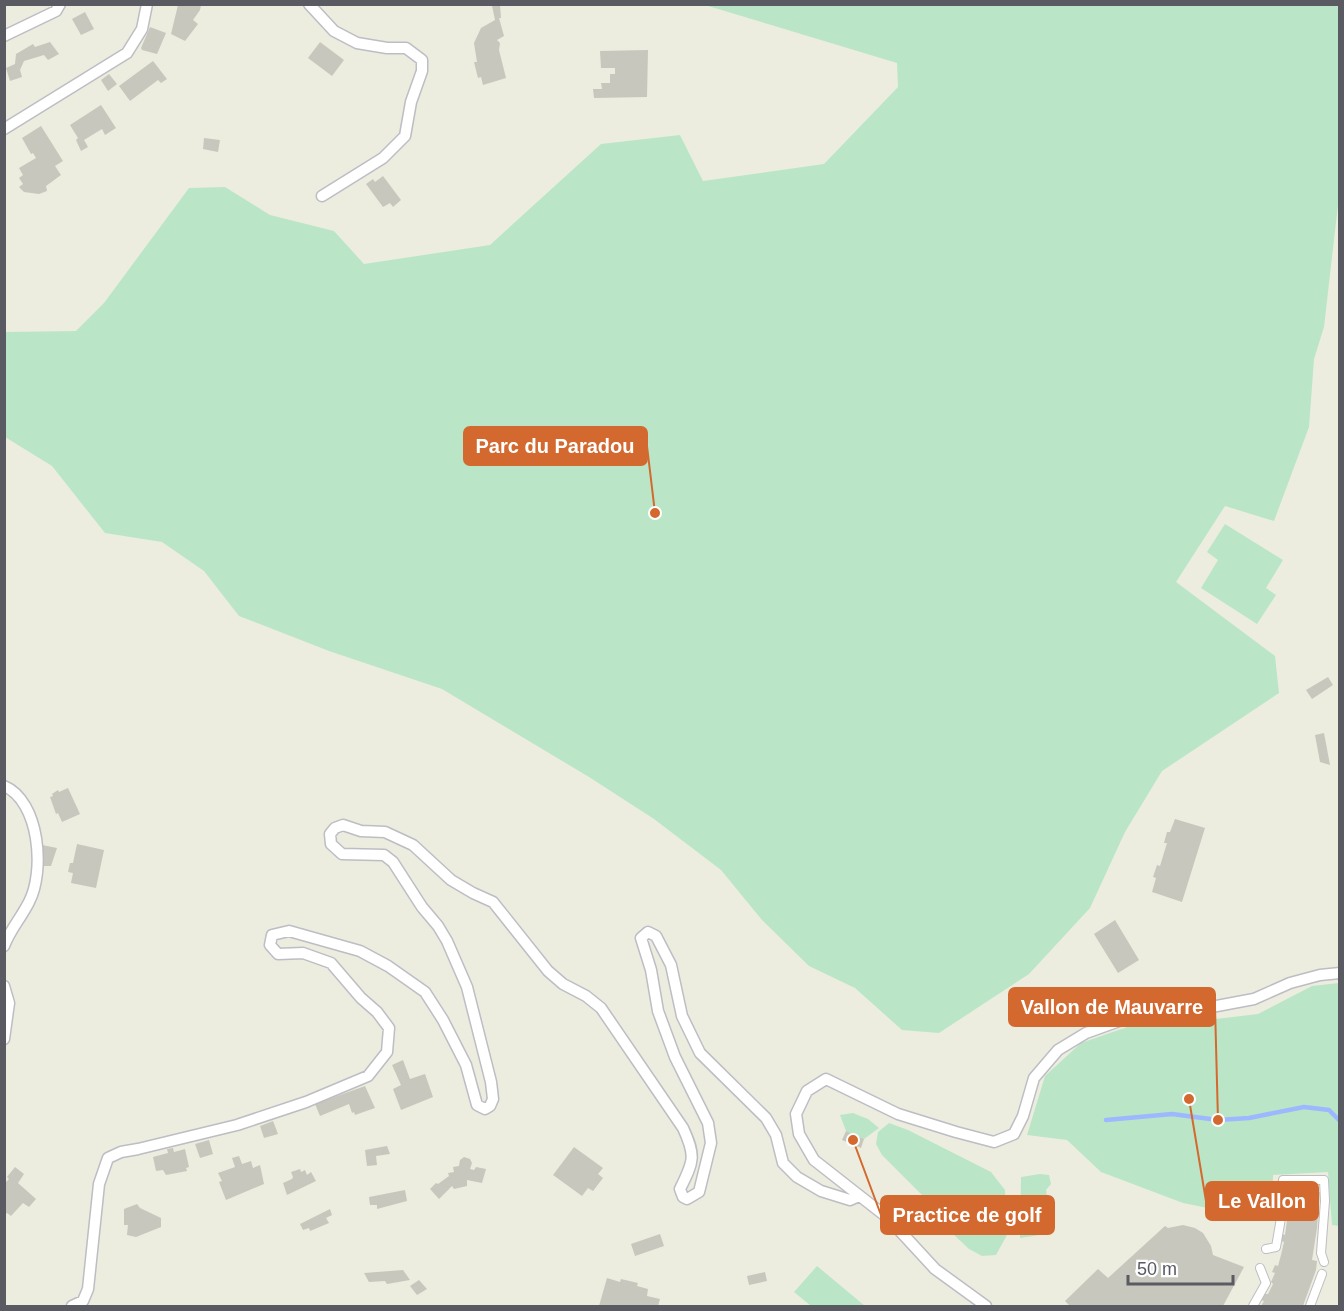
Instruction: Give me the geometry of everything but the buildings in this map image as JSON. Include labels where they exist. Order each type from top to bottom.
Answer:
[{"type":"street","points":[[4,36],[56,11],[60,4]]},
{"type":"street","points":[[4,129],[127,53],[142,29],[147,4]]},
{"type":"street","points":[[309,4],[334,31],[357,43],[387,48],[406,48],[422,60],[422,71],[411,102],[405,136],[383,158],[322,196]]},
{"type":"street","points":[[4,786],[19,795],[28,809],[36,839],[37,875],[30,901],[10,931],[4,946]]},
{"type":"street","points":[[72,1306],[83,1301],[88,1289],[99,1184],[108,1158],[121,1152],[237,1125],[306,1102],[368,1076],[387,1052],[389,1028],[331,963],[303,953],[278,954],[270,945],[272,934],[289,931],[360,951],[388,966],[425,992],[443,1020],[466,1065],[477,1105],[485,1109],[490,1106],[493,1099],[491,1082],[467,987],[447,941],[438,926],[422,908],[393,862],[384,855],[342,854],[331,844],[330,834],[335,828],[344,825],[361,831],[385,832],[413,845],[451,880],[493,902],[548,971],[563,984],[586,996],[601,1008],[683,1128],[693,1149],[690,1169],[680,1189],[683,1197],[687,1199],[699,1192],[711,1143],[708,1123],[675,1057],[658,1011],[651,970],[641,938],[648,932],[656,936],[671,965],[682,1016],[700,1053],[766,1118],[776,1136],[783,1163],[797,1177],[821,1191],[850,1200],[859,1196]]},
{"type":"street","points":[[986,1306],[935,1269],[888,1218],[814,1160],[799,1134],[796,1114],[807,1091],[826,1079],[898,1114],[994,1142],[1014,1134],[1023,1116],[1034,1078],[1058,1050],[1086,1033],[1125,1019],[1190,1011],[1254,999],[1290,983],[1320,975],[1340,974]]},
{"type":"street","points":[[4,986],[9,1003],[4,1039]]},
{"type":"street","points":[[1266,1249],[1276,1247],[1281,1218],[1283,1180],[1324,1180],[1325,1201],[1321,1254],[1324,1262]]},
{"type":"street","points":[[1253,1306],[1266,1283],[1260,1268]]},
{"type":"street","points":[[1310,1306],[1322,1274]]},
{"type":"green space","points":[[705,5],[1339,5],[1338,205],[1324,327],[1314,359],[1309,427],[1274,521],[1225,506],[1176,582],[1275,656],[1279,693],[1162,771],[1125,832],[1090,908],[1029,974],[939,1033],[902,1030],[855,988],[809,966],[762,920],[721,870],[654,819],[589,777],[442,689],[329,651],[239,616],[204,571],[162,542],[105,533],[52,466],[5,437],[5,332],[76,331],[104,303],[189,188],[225,187],[270,215],[334,231],[364,264],[490,245],[601,144],[680,135],[703,181],[824,164],[898,87],[897,63]]},
{"type":"green space","points":[[1225,524],[1283,560],[1266,588],[1276,595],[1257,624],[1201,588],[1218,560],[1207,552]]},
{"type":"green space","points":[[1339,983],[1339,1226],[1332,1225],[1328,1172],[1273,1175],[1272,1221],[1183,1203],[1101,1172],[1067,1140],[1027,1135],[1045,1076],[1081,1043],[1133,1025],[1156,1026],[1258,1014],[1312,986]]},
{"type":"green space","points":[[853,1113],[868,1119],[879,1128],[864,1139],[846,1131],[840,1115]]},
{"type":"green space","points":[[889,1123],[908,1130],[991,1172],[1005,1190],[1007,1235],[996,1255],[982,1256],[969,1249],[953,1234],[925,1198],[882,1155],[876,1144],[878,1132]]},
{"type":"green space","points":[[1049,1175],[1051,1184],[1046,1190],[1053,1233],[1020,1238],[1021,1177]]},
{"type":"green space","points":[[817,1266],[865,1306],[811,1306],[794,1292]]},
{"type":"waterway","points":[[1106,1120],[1172,1114],[1218,1120],[1249,1118],[1304,1107],[1329,1110],[1340,1121]]},
{"type":"place","name":"Parc du Paradou","points":[[655,513]]},
{"type":"place","name":"Le Vallon","points":[[1189,1099]]},
{"type":"place","name":"Vallon de Mauvarre","points":[[1218,1120]]},
{"type":"place","name":"Practice de golf","points":[[853,1140]]}]
